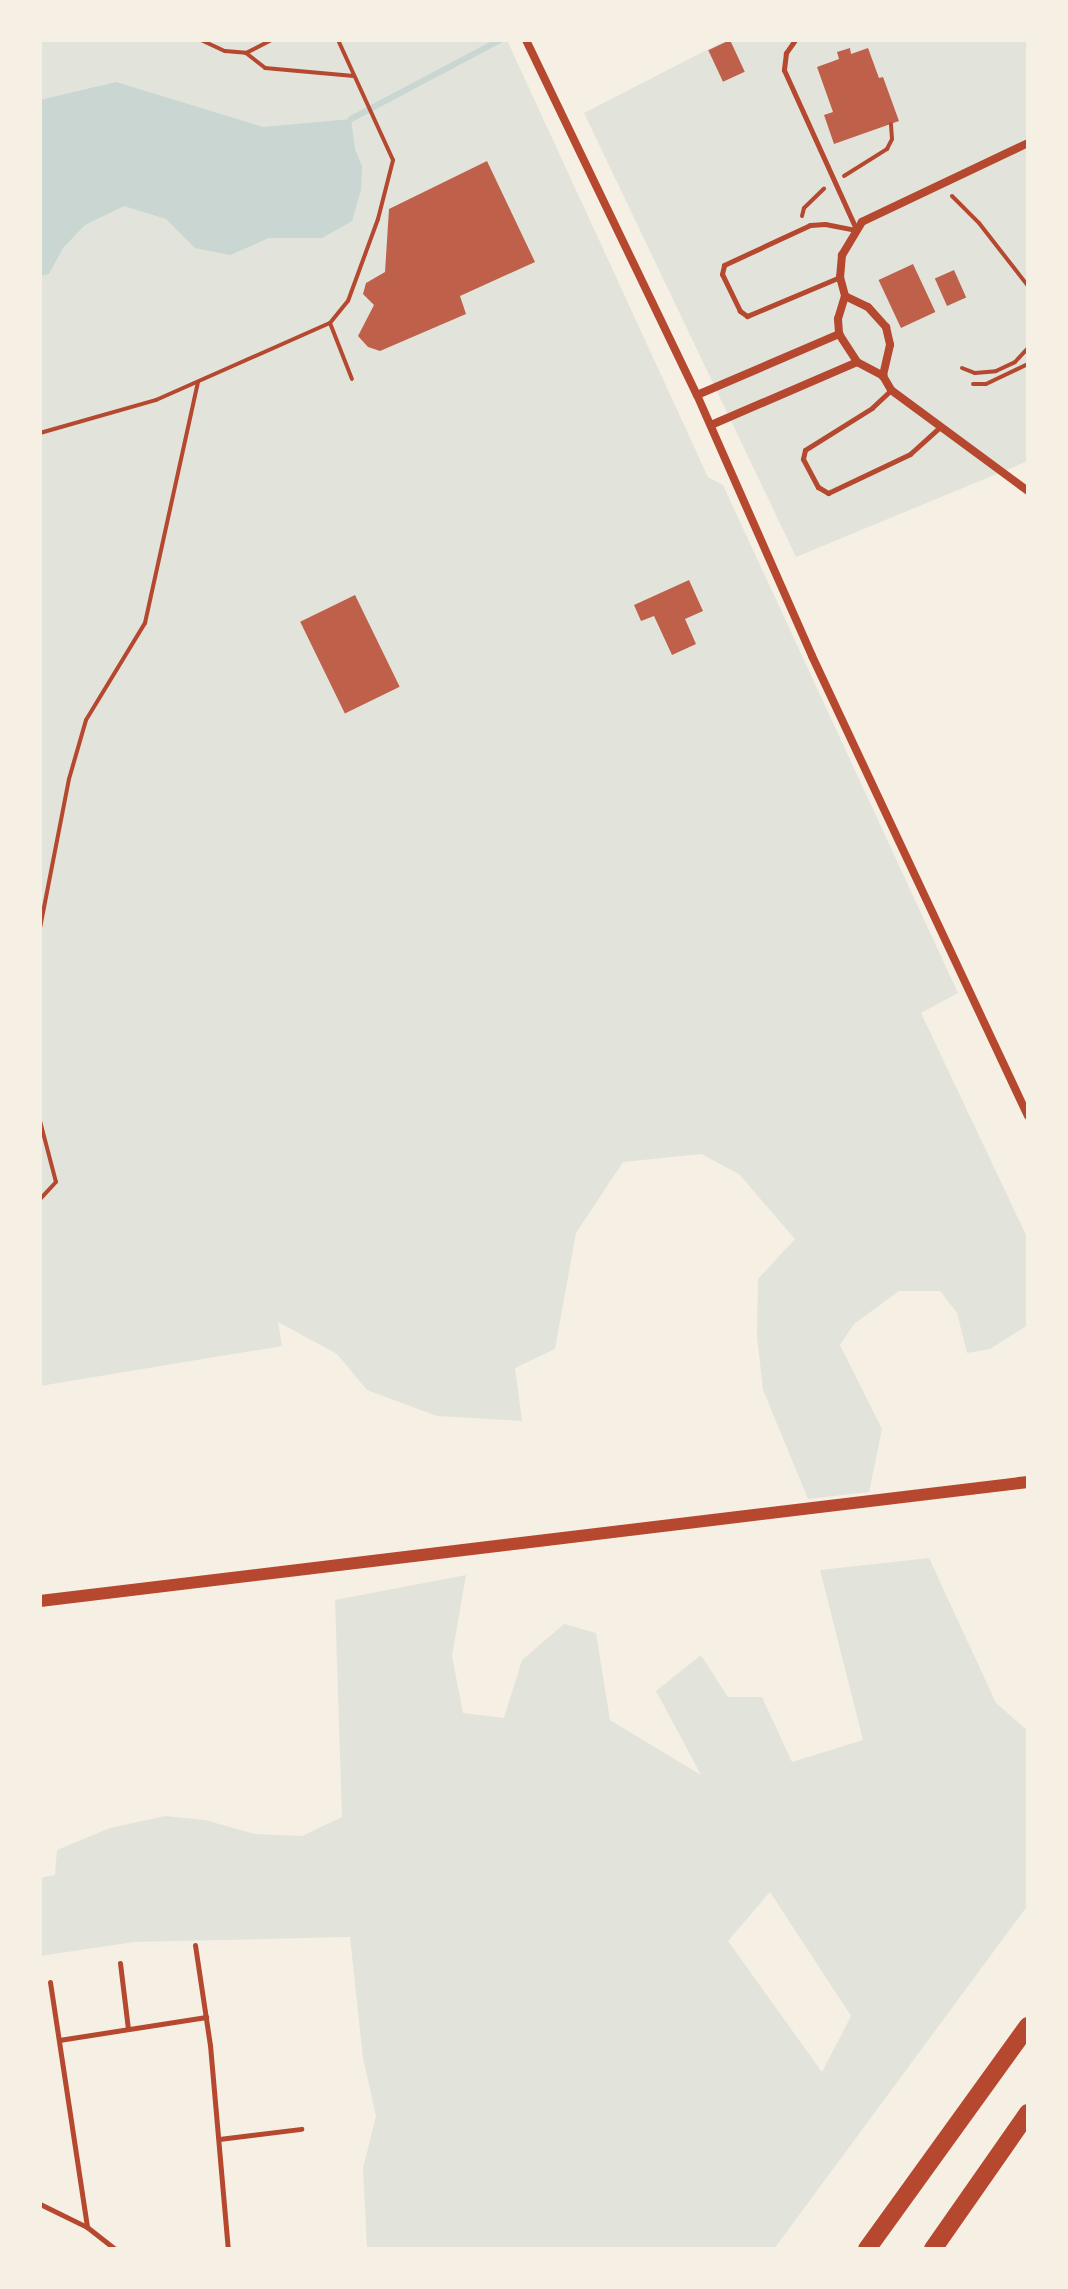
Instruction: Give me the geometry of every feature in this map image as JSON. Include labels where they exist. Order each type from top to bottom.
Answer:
[{"type":"highway","points":[[867,2249],[1028,2026]]},
{"type":"highway","points":[[933,2249],[1028,2113]]},
{"type":"street","points":[[526,40],[711,425],[818,670],[1028,1116]]},
{"type":"street","points":[[1028,143],[859,226],[842,255],[840,277],[845,296],[838,319],[839,334],[857,362],[883,376],[891,390],[1028,491]]},
{"type":"street","points":[[845,296],[868,307],[886,327],[890,345],[883,376]]},
{"type":"street","points":[[697,395],[839,334]]},
{"type":"street","points":[[711,425],[857,362]]},
{"type":"street","points":[[40,1601],[1028,1482]]},
{"type":"lane","points":[[795,40],[786,53],[784,70],[859,226],[810,225],[724,265],[722,274],[740,311],[747,316],[840,277]]},
{"type":"lane","points":[[891,390],[872,408],[805,450],[803,459],[818,487],[828,493],[910,454],[939,428]]},
{"type":"lane","points":[[195,1945],[219,2139],[227,2249]]},
{"type":"lane","points":[[120,1963],[128,2029]]},
{"type":"lane","points":[[50,1982],[87,2227]]},
{"type":"lane","points":[[59,2040],[206,2017]]},
{"type":"lane","points":[[219,2139],[301,2129]]},
{"type":"lane","points":[[40,2204],[87,2227],[115,2249]]},
{"type":"path","points":[[201,40],[225,51],[246,53],[272,40]]},
{"type":"path","points":[[40,433],[156,400],[198,382],[330,323],[348,301],[378,219],[393,160],[338,40]]},
{"type":"path","points":[[246,53],[265,68],[354,76]]},
{"type":"path","points":[[843,177],[887,149],[892,139],[891,124]]},
{"type":"path","points":[[804,208],[829,185]]},
{"type":"path","points":[[952,196],[979,223],[1012,270],[1028,286]]},
{"type":"path","points":[[330,323],[352,379]]},
{"type":"path","points":[[962,368],[975,373],[996,371],[1015,362],[1028,348]]},
{"type":"path","points":[[973,384],[986,384],[1028,364]]},
{"type":"path","points":[[40,928],[69,779],[86,720],[145,623],[198,382]]},
{"type":"path","points":[[40,1121],[56,1182],[40,1199]]},
{"type":"shaded area","points":[[40,40],[507,40],[708,477],[723,485],[958,993],[921,1013],[1028,1239],[1028,1325],[990,1349],[967,1353],[957,1313],[940,1291],[899,1291],[854,1324],[840,1345],[882,1429],[869,1492],[808,1499],[763,1390],[757,1336],[758,1279],[795,1239],[739,1174],[701,1154],[623,1162],[576,1233],[555,1349],[515,1368],[522,1421],[437,1416],[367,1390],[337,1354],[278,1322],[282,1346],[40,1386]]},
{"type":"shaded area","points":[[726,40],[1028,40],[1028,461],[796,557],[584,113]]},
{"type":"shaded area","points":[[116,82],[263,127],[351,119],[355,149],[362,166],[361,190],[352,221],[322,238],[269,238],[230,255],[195,248],[166,219],[124,206],[85,225],[63,248],[49,274],[40,276],[40,100]]},
{"type":"shaded area","points":[[929,1558],[996,1703],[1028,1731],[1028,1905],[774,2249],[367,2249],[363,2168],[376,2116],[363,2058],[350,1937],[134,1942],[40,1956],[40,1878],[55,1875],[57,1850],[110,1828],[165,1816],[205,1820],[255,1834],[302,1836],[342,1817],[335,1600],[466,1575],[452,1656],[463,1713],[504,1718],[522,1660],[564,1624],[596,1633],[610,1720],[701,1775],[656,1691],[701,1655],[728,1697],[762,1697],[792,1762],[863,1740],[820,1570]],"holes":[[[770,1892],[851,2016],[822,2072],[728,1941]]]},
{"type":"building","points":[[730,40],[745,72],[723,82],[708,50]]},
{"type":"building","points":[[850,48],[851,54],[868,48],[879,78],[883,77],[899,121],[834,144],[824,115],[833,112],[817,67],[839,59],[837,52]]},
{"type":"building","points":[[487,161],[535,262],[460,296],[466,314],[380,351],[368,347],[358,336],[374,305],[363,294],[366,283],[385,272],[389,209]]},
{"type":"building","points":[[913,264],[935,312],[901,328],[879,280]]},
{"type":"building","points":[[954,270],[966,297],[947,306],[935,279]]},
{"type":"building","points":[[689,580],[703,611],[685,619],[696,644],[672,655],[654,616],[641,621],[634,605]]},
{"type":"building","points":[[355,595],[400,687],[345,713],[300,622]]},
{"type":"waterway","points":[[351,119],[500,40]]}]
